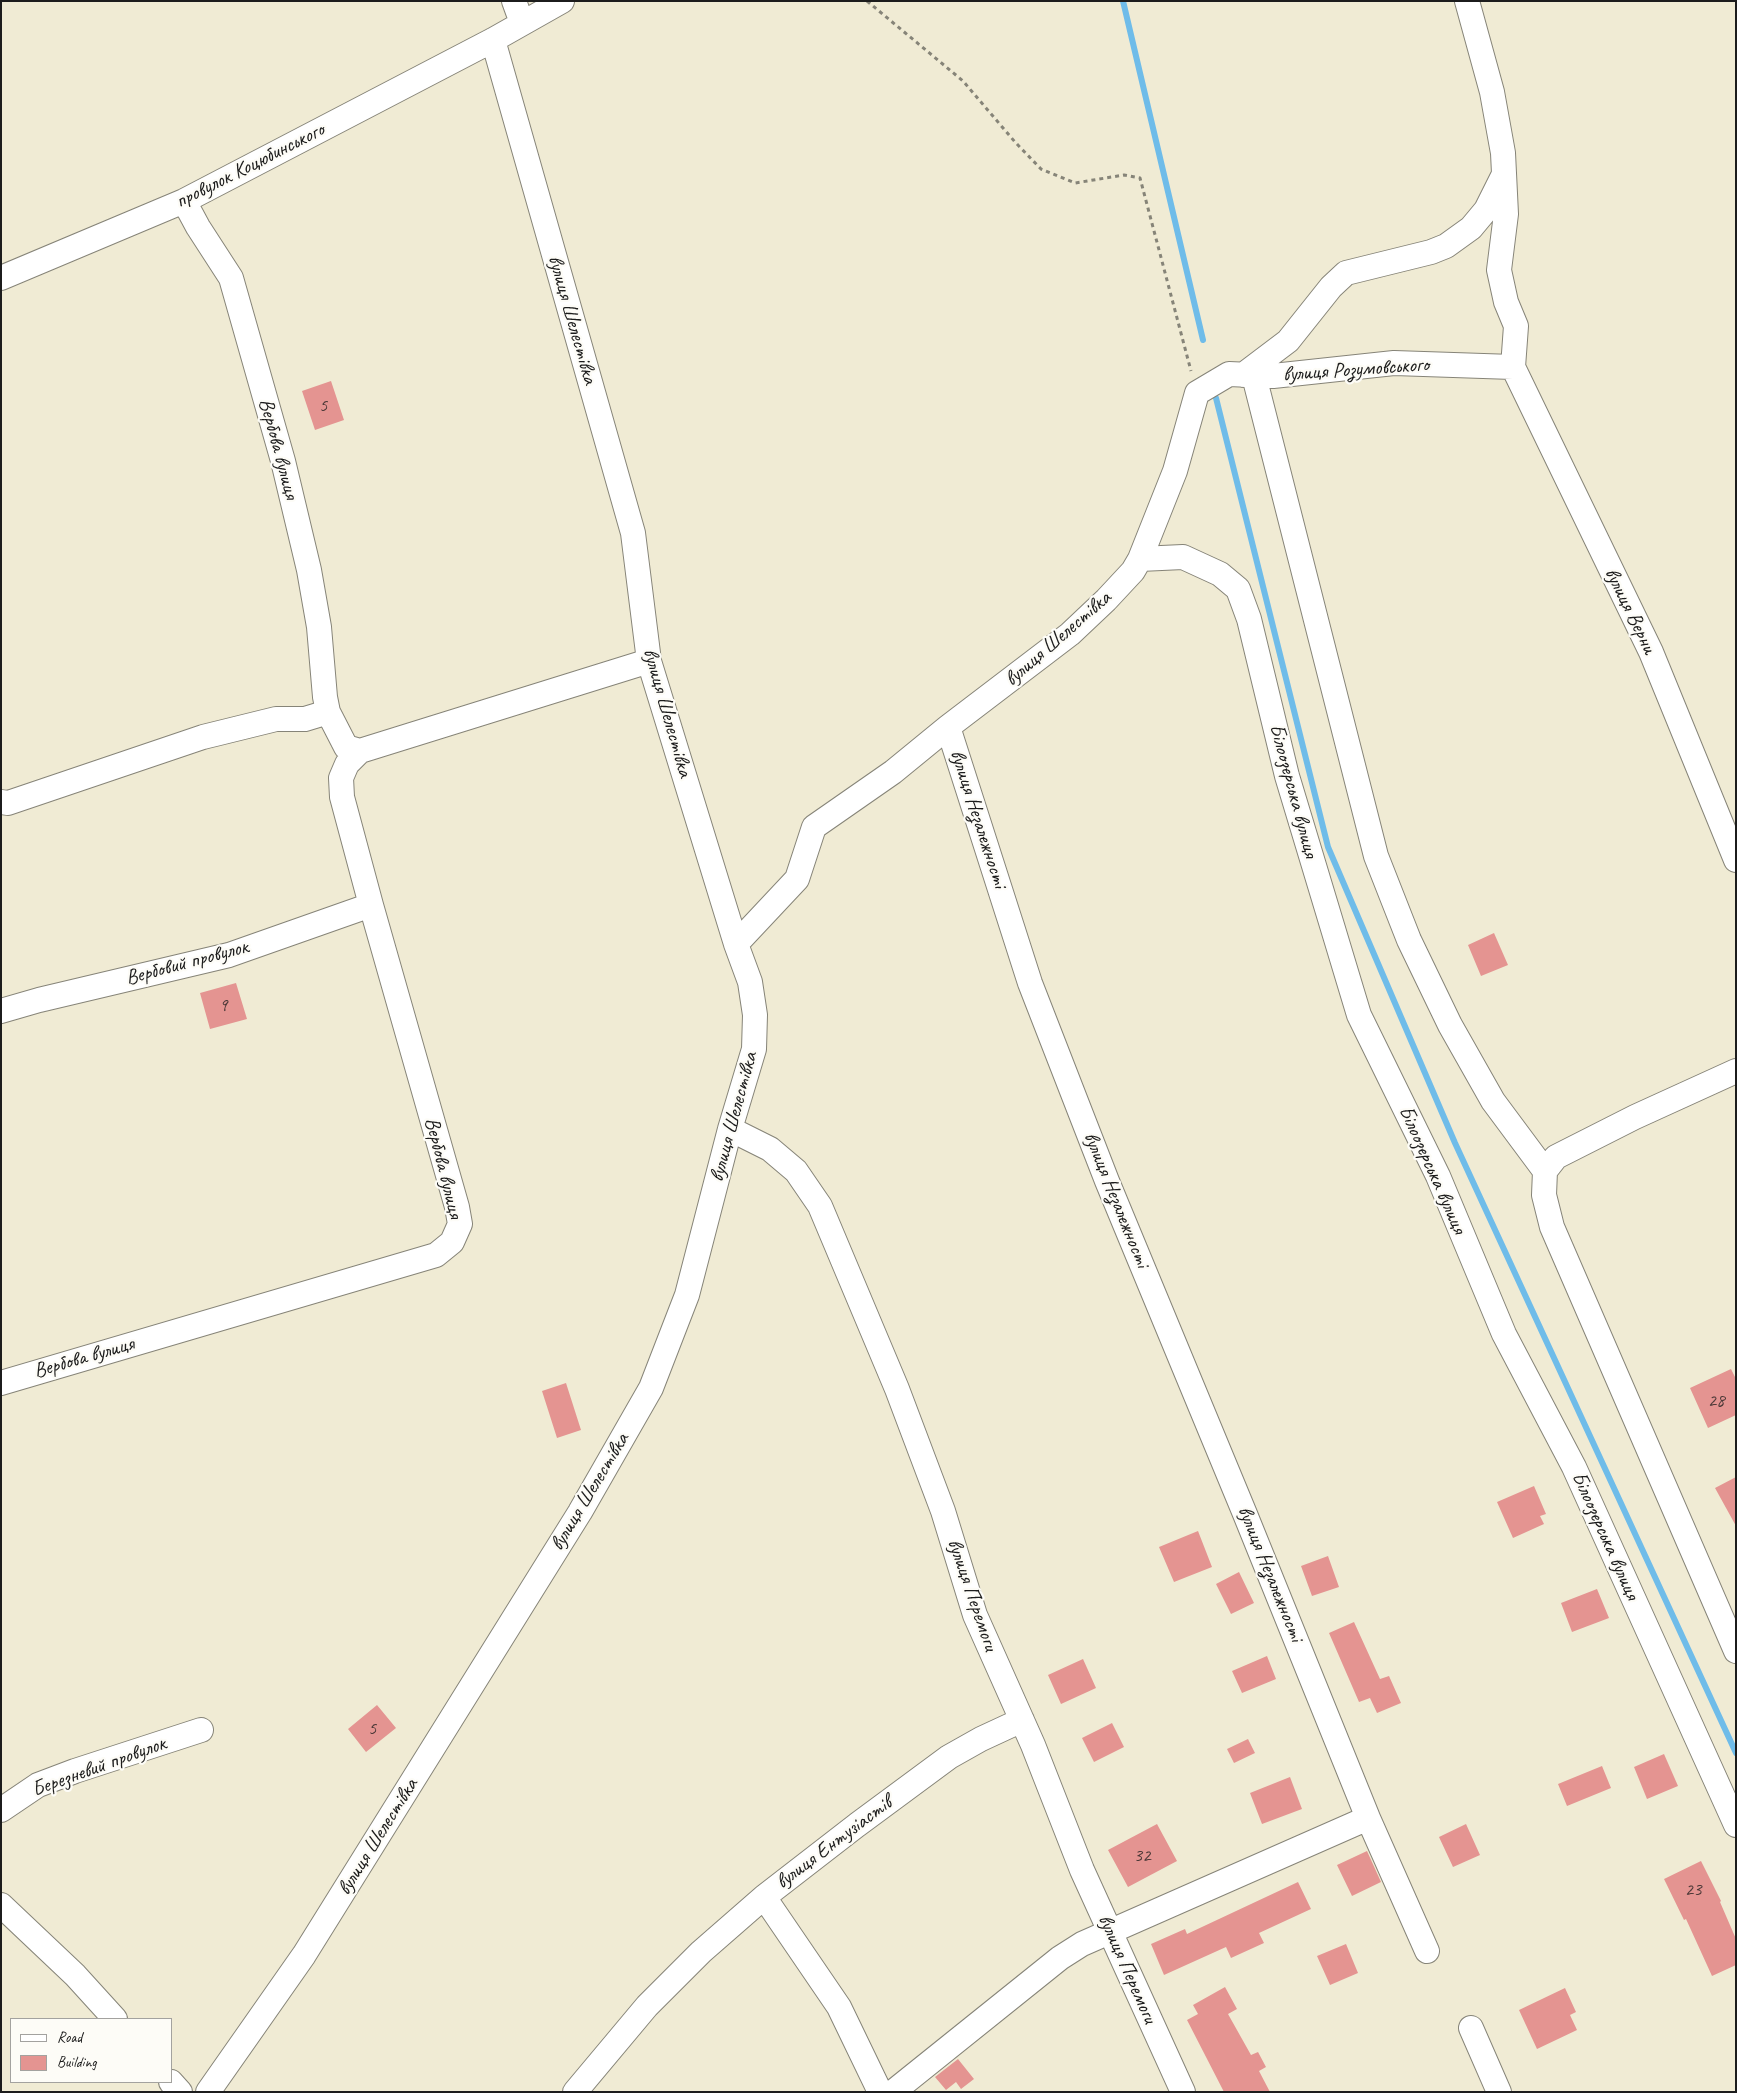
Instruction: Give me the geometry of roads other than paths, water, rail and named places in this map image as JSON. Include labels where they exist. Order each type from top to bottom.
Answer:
[{"type":"street","points":[[514,1],[522,24]]},
{"type":"street","name":"провулок Коцюбинського","points":[[1,278],[184,201],[493,40],[562,1]]},
{"type":"street","points":[[1467,1],[1492,92],[1503,152],[1506,214],[1499,270],[1506,302],[1516,326],[1513,367]]},
{"type":"street","name":"вулиця Шелестівка","points":[[208,2092],[304,1955],[580,1512],[651,1388],[687,1295],[730,1130],[754,1049],[755,1015],[750,982],[736,944],[649,661],[633,533],[493,40]]},
{"type":"street","points":[[1504,174],[1486,210],[1471,228],[1446,246],[1431,252],[1346,273],[1331,286],[1288,341],[1242,375],[1376,856],[1409,940],[1450,1025],[1493,1101],[1545,1171]]},
{"type":"street","name":"Вербова вулиця","points":[[184,201],[230,278],[283,461],[309,570],[319,627],[328,712],[346,748],[360,752]]},
{"type":"street","name":"вулиця Розумовського","points":[[1242,375],[1273,376],[1394,363],[1513,367]]},
{"type":"street","name":"вулиця Верни","points":[[1513,367],[1651,652],[1736,860]]},
{"type":"street","name":"вулиця Шелестівка","points":[[948,727],[1070,634],[1133,571],[1140,559],[1175,471],[1197,393],[1242,375]]},
{"type":"street","name":"Білоозерська вулиця","points":[[1140,559],[1183,557],[1220,574],[1238,589],[1249,619],[1287,776],[1359,1015],[1438,1176],[1504,1334],[1574,1467],[1736,1825]]},
{"type":"street","points":[[360,752],[649,661]]},
{"type":"street","points":[[1,802],[8,803],[204,737],[276,719],[305,719],[328,712]]},
{"type":"street","name":"вулиця Незалежності","points":[[736,944],[797,879],[814,827],[893,772],[948,727],[1030,983],[1107,1181],[1368,1818],[1427,1952]]},
{"type":"street","name":"Вербова вулиця","points":[[1,1383],[436,1255],[452,1242],[460,1224],[457,1207],[342,797],[341,778],[347,764],[360,752]]},
{"type":"street","name":"Вербовий провулок","points":[[1,1011],[229,954],[371,905]]},
{"type":"street","points":[[1736,1072],[1635,1117],[1556,1157],[1545,1171],[1544,1195],[1552,1227],[1736,1651]]},
{"type":"street","name":"вулиця Перемоги","points":[[730,1130],[770,1149],[796,1171],[820,1206],[841,1252],[904,1406],[943,1511],[975,1615],[1022,1720],[1082,1870],[1183,2092]]},
{"type":"street","name":"вулиця Ентузіастів","points":[[880,2092],[839,2007],[764,1897],[949,1757],[980,1739],[1022,1720]]},
{"type":"street","name":"Березневий провулок","points":[[1,1810],[38,1785],[201,1730]]},
{"type":"street","points":[[893,2092],[1060,1958],[1082,1944],[1368,1818]]},
{"type":"street","points":[[575,2092],[647,2006],[701,1952],[764,1897]]},
{"type":"street","points":[[1,1905],[75,1975],[114,2018]]},
{"type":"street","points":[[1470,2028],[1499,2092]]},
{"type":"waterway","points":[[1123,1],[1203,340]]},
{"type":"waterway","points":[[1216,398],[1328,847],[1455,1143],[1736,1753]]}]
